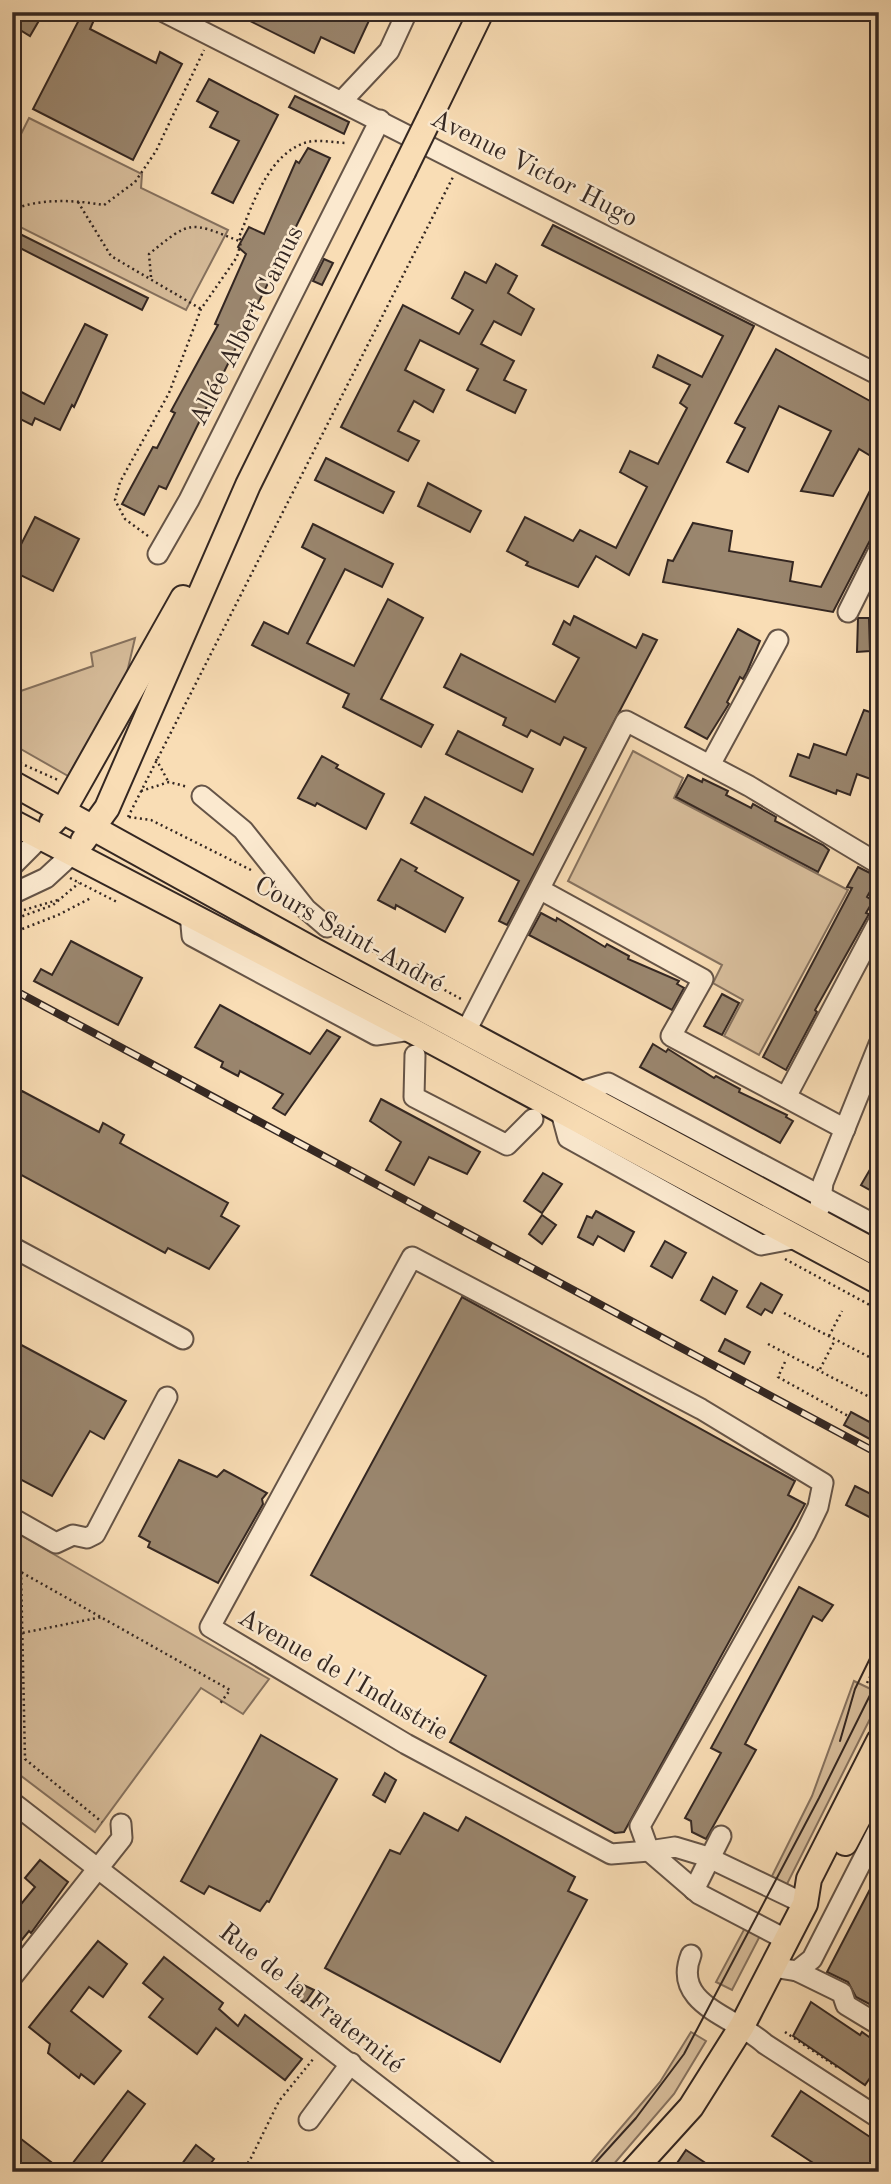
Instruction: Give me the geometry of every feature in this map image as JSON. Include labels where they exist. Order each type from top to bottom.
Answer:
[{"type":"main road","points":[[71,855],[107,808],[248,485],[481,12]]},
{"type":"main road","points":[[40,838],[63,811],[248,485]]},
{"type":"main road","name":"Cours Saint-André","points":[[13,782],[314,951],[465,1032],[569,1102],[732,1202],[879,1282]]},
{"type":"main road","name":"Cours Saint-André","points":[[12,822],[191,925],[569,1102],[879,1254]]},
{"type":"main road","points":[[632,2172],[691,2107],[742,2026],[805,1904],[809,1879],[879,1741]]},
{"type":"main road","points":[[805,1904],[821,1889],[879,1779]]},
{"type":"street","name":"Avenue Victor Hugo","points":[[163,12],[879,375]]},
{"type":"street","points":[[342,101],[389,51],[407,12]]},
{"type":"street","name":"Allée Albert Camus","points":[[160,551],[380,120]]},
{"type":"street","points":[[848,612],[879,550]]},
{"type":"street","points":[[710,765],[778,640]]},
{"type":"street","points":[[465,1032],[541,890],[626,721],[710,765],[879,864]]},
{"type":"street","points":[[202,796],[243,830],[306,909],[329,924],[314,951]]},
{"type":"street","points":[[12,866],[40,838]]},
{"type":"street","points":[[12,894],[46,878],[71,855]]},
{"type":"street","points":[[541,890],[703,979],[671,1036],[845,1129]]},
{"type":"street","points":[[786,1097],[879,921]]},
{"type":"street","points":[[820,1224],[820,1196],[879,1044]]},
{"type":"street","points":[[415,1055],[414,1097],[507,1145],[533,1119]]},
{"type":"street","points":[[798,1238],[761,1245],[568,1138],[569,1102],[608,1083],[879,1227]]},
{"type":"street","points":[[699,1209],[732,1202]]},
{"type":"street","points":[[12,1247],[183,1339]]},
{"type":"street","name":"Avenue de l'Industrie","points":[[412,1257],[701,1409],[823,1483],[818,1507],[806,1532],[640,1826],[649,1851],[611,1854],[406,1744],[210,1627],[412,1257]]},
{"type":"street","points":[[12,1518],[56,1543],[73,1535],[87,1538],[94,1534],[167,1397]]},
{"type":"street","name":"Rue de la Fraternité","points":[[12,1802],[489,2172]]},
{"type":"street","points":[[12,1977],[122,1838],[116,1827]]},
{"type":"street","points":[[797,1971],[812,1959],[879,1828]]},
{"type":"street","points":[[694,1890],[721,1836]]},
{"type":"street","points":[[649,1851],[675,1847],[710,1858],[805,1904]]},
{"type":"street","points":[[649,1851],[694,1890],[787,1940]]},
{"type":"street","points":[[691,1955],[685,1970],[691,1991],[701,2002],[742,2026],[879,2118]]},
{"type":"street","points":[[773,1967],[797,1971],[842,1993],[846,2005],[879,2025]]},
{"type":"street","points":[[309,2120],[351,2063]]},
{"type":"path","points":[[12,209],[26,204],[77,200],[104,205],[135,182],[156,151],[211,36]]},
{"type":"path","points":[[160,551],[125,519],[115,500],[120,482],[169,393],[201,309],[237,257],[241,242],[239,237],[252,206],[278,160],[308,142],[368,144]]},
{"type":"path","points":[[128,817],[460,161]]},
{"type":"path","points":[[77,200],[111,256],[151,277],[201,309]]},
{"type":"path","points":[[151,277],[149,254],[179,230],[198,224],[241,242]]},
{"type":"path","points":[[156,759],[169,782]]},
{"type":"path","points":[[141,791],[169,782],[185,785],[202,796]]},
{"type":"path","points":[[12,919],[53,905],[79,883]]},
{"type":"path","points":[[12,933],[58,915],[91,898]]},
{"type":"path","points":[[12,914],[51,900],[61,900]]},
{"type":"path","points":[[406,989],[418,964]]},
{"type":"path","points":[[761,1245],[879,1310]]},
{"type":"path","points":[[829,1336],[842,1311]]},
{"type":"path","points":[[784,1313],[879,1362]]},
{"type":"path","points":[[820,1369],[835,1339]]},
{"type":"path","points":[[768,1344],[879,1402]]},
{"type":"path","points":[[785,1362],[778,1377],[848,1416]]},
{"type":"path","points":[[12,1567],[230,1690],[219,1704]]},
{"type":"path","points":[[21,1572],[25,1759],[116,1827]]},
{"type":"path","points":[[12,1635],[102,1617]]},
{"type":"path","points":[[867,1682],[877,1664],[875,1658]]},
{"type":"path","points":[[785,2032],[837,2068]]},
{"type":"path","points":[[241,2172],[250,2160],[279,2101],[314,2058],[329,2046]]},
{"type":"shaded area","points":[[29,118],[142,174],[141,188],[228,230],[186,310],[12,223],[12,152]]},
{"type":"shaded area","points":[[135,638],[126,677],[68,776],[12,744],[12,694],[93,666],[91,653]]},
{"type":"shaded area","points":[[633,751],[683,778],[674,798],[848,890],[759,1055],[724,1036],[743,1000],[713,983],[722,965],[568,881]]},
{"type":"shaded area","points":[[12,1530],[269,1679],[243,1714],[201,1688],[95,1832],[12,1769]]},
{"type":"shaded area","points":[[854,1681],[879,1693],[879,1701],[785,1888],[770,1880],[812,1796]]},
{"type":"shaded area","points":[[747,1924],[762,1932],[732,1990],[716,1982]]},
{"type":"shaded area","points":[[691,2032],[706,2041],[674,2094],[607,2172],[583,2172],[660,2082]]},
{"type":"building","points":[[12,12],[44,12],[30,36],[12,25]]},
{"type":"building","points":[[232,12],[373,12],[354,53],[321,37],[314,53]]},
{"type":"building","points":[[82,14],[94,20],[90,29],[156,63],[160,52],[182,64],[133,160],[33,109]]},
{"type":"building","points":[[209,79],[278,115],[233,203],[212,193],[239,141],[210,127],[218,112],[197,101]]},
{"type":"building","points":[[295,96],[349,122],[344,134],[289,107]]},
{"type":"building","points":[[308,148],[330,158],[166,489],[159,486],[144,515],[122,504],[153,447],[157,448],[175,413],[171,411],[218,325],[215,324],[246,254],[238,247],[249,227],[264,234],[296,161],[299,163]]},
{"type":"building","points":[[553,225],[754,326],[629,575],[596,556],[578,587],[526,565],[528,562],[507,551],[525,517],[573,541],[580,530],[616,548],[647,487],[620,472],[630,451],[658,464],[687,408],[680,403],[690,385],[653,367],[658,355],[702,377],[723,336],[542,245]]},
{"type":"building","points":[[12,230],[148,298],[142,310],[12,244]]},
{"type":"building","points":[[324,259],[333,263],[322,285],[313,281]]},
{"type":"building","points":[[496,264],[517,276],[508,293],[534,309],[521,335],[494,321],[481,344],[514,361],[504,380],[526,390],[515,413],[467,390],[478,369],[420,340],[405,370],[444,390],[433,412],[414,401],[398,431],[419,441],[408,461],[341,427],[403,305],[459,334],[473,310],[452,298],[465,272],[486,283]]},
{"type":"building","points":[[85,324],[107,335],[74,407],[72,405],[60,430],[35,418],[32,425],[12,415],[12,387],[44,404]]},
{"type":"building","points":[[776,349],[879,406],[879,461],[859,449],[833,496],[801,491],[831,431],[779,406],[748,472],[727,462],[745,428],[735,423]]},
{"type":"building","points":[[326,458],[394,492],[383,513],[315,480]]},
{"type":"building","points":[[879,473],[879,523],[833,612],[663,582],[668,560],[673,561],[693,523],[732,531],[729,551],[793,562],[790,581],[821,587]]},
{"type":"building","points":[[428,483],[481,511],[470,532],[418,506]]},
{"type":"building","points":[[35,517],[79,539],[53,591],[12,571],[12,562]]},
{"type":"building","points":[[313,524],[393,564],[382,587],[345,569],[307,643],[354,666],[388,599],[423,618],[381,699],[433,725],[421,747],[343,707],[349,694],[252,645],[264,622],[288,634],[325,559],[302,547]]},
{"type":"building","points":[[574,616],[636,648],[643,634],[657,640],[507,925],[499,921],[519,881],[411,823],[425,797],[533,855],[586,748],[564,737],[560,745],[531,730],[527,737],[503,725],[506,718],[444,687],[461,654],[555,702],[579,658],[553,644],[564,621],[570,625]]},
{"type":"building","points":[[858,618],[869,618],[870,651],[857,652]]},
{"type":"building","points":[[738,629],[760,641],[747,672],[743,679],[740,677],[727,702],[729,704],[707,739],[685,727]]},
{"type":"building","points":[[864,710],[879,715],[879,782],[857,774],[850,795],[837,790],[836,794],[790,776],[798,754],[809,758],[814,744],[846,755]]},
{"type":"building","points":[[458,731],[533,769],[522,792],[446,754]]},
{"type":"building","points":[[322,756],[338,765],[336,768],[384,794],[366,829],[317,803],[315,806],[298,798]]},
{"type":"building","points":[[688,775],[728,791],[726,795],[751,808],[753,804],[776,817],[775,821],[823,845],[829,850],[818,872],[676,797]]},
{"type":"building","points":[[401,859],[417,868],[415,871],[463,898],[445,932],[396,905],[395,909],[378,900]]},
{"type":"building","points":[[858,867],[878,877],[867,897],[873,901],[866,913],[869,914],[815,1010],[817,1012],[786,1070],[763,1057],[852,888],[847,887]]},
{"type":"building","points":[[541,913],[556,921],[557,918],[605,947],[607,944],[629,956],[628,959],[679,981],[677,984],[684,988],[672,1010],[529,935]]},
{"type":"building","points":[[71,941],[142,978],[118,1025],[34,981],[41,969],[52,975]]},
{"type":"building","points":[[722,994],[739,1003],[722,1035],[704,1026]]},
{"type":"building","points":[[220,1005],[310,1054],[327,1030],[340,1037],[285,1115],[273,1108],[283,1094],[240,1071],[238,1076],[221,1067],[223,1062],[195,1047]]},
{"type":"building","points":[[653,1044],[666,1052],[668,1049],[714,1078],[716,1076],[740,1089],[739,1092],[787,1115],[786,1117],[793,1121],[780,1143],[640,1067]]},
{"type":"building","points":[[22,1091],[99,1132],[103,1123],[124,1135],[120,1143],[228,1203],[221,1216],[239,1226],[209,1269],[168,1248],[165,1253],[12,1170],[12,1101],[16,1103]]},
{"type":"building","points":[[381,1099],[480,1152],[467,1174],[429,1157],[414,1185],[386,1170],[401,1142],[370,1121]]},
{"type":"building","points":[[879,1154],[879,1195],[861,1185]]},
{"type":"building","points":[[543,1173],[562,1184],[542,1213],[524,1201]]},
{"type":"building","points":[[596,1211],[634,1232],[624,1251],[598,1236],[593,1245],[578,1237],[587,1216],[592,1218]]},
{"type":"building","points":[[542,1215],[556,1225],[542,1244],[529,1234]]},
{"type":"building","points":[[665,1241],[686,1253],[672,1278],[651,1266]]},
{"type":"building","points":[[713,1277],[737,1291],[725,1314],[701,1300]]},
{"type":"building","points":[[761,1283],[782,1295],[772,1313],[765,1309],[761,1315],[747,1307]]},
{"type":"building","points":[[462,1297],[795,1481],[788,1495],[805,1504],[624,1832],[615,1833],[450,1742],[486,1676],[311,1575]]},
{"type":"building","points":[[725,1339],[750,1352],[744,1364],[719,1351]]},
{"type":"building","points":[[12,1340],[126,1401],[104,1439],[90,1431],[52,1496],[12,1475]]},
{"type":"building","points":[[851,1412],[879,1427],[879,1444],[844,1425]]},
{"type":"building","points":[[179,1460],[217,1477],[224,1470],[267,1493],[218,1583],[148,1547],[150,1542],[139,1536]]},
{"type":"building","points":[[855,1486],[879,1498],[879,1522],[846,1505]]},
{"type":"building","points":[[799,1587],[833,1605],[822,1621],[813,1616],[745,1744],[756,1750],[706,1839],[692,1832],[691,1821],[685,1818],[721,1753],[711,1748]]},
{"type":"building","points":[[261,1735],[337,1779],[269,1902],[267,1901],[260,1911],[209,1886],[204,1894],[181,1881]]},
{"type":"building","points":[[385,1773],[396,1780],[385,1802],[373,1795]]},
{"type":"building","points":[[424,1813],[458,1831],[466,1817],[575,1877],[568,1891],[587,1900],[500,2062],[325,1968],[390,1850],[400,1854]]},
{"type":"building","points":[[40,1860],[68,1882],[31,1933],[29,1931],[12,1952],[12,1915],[35,1887],[25,1878]]},
{"type":"building","points":[[879,1872],[879,2009],[856,1997],[848,1982],[827,1972]]},
{"type":"building","points":[[98,1941],[127,1964],[103,1997],[89,1987],[71,2011],[121,2051],[94,2084],[81,2074],[79,2078],[48,2053],[50,2044],[29,2027]]},
{"type":"building","points":[[164,1957],[223,2003],[219,2009],[238,2026],[245,2015],[302,2059],[285,2080],[216,2028],[197,2054],[149,2017],[163,1999],[143,1983]]},
{"type":"building","points":[[297,1982],[314,1990],[305,2003],[290,1993]]},
{"type":"building","points":[[811,2002],[860,2035],[862,2032],[879,2044],[879,2065],[865,2085],[793,2036]]},
{"type":"building","points":[[128,2091],[145,2104],[94,2172],[66,2172]]},
{"type":"building","points":[[801,2091],[879,2143],[879,2152],[866,2172],[827,2172],[772,2136]]},
{"type":"building","points":[[12,2132],[64,2172],[27,2172],[12,2160]]},
{"type":"building","points":[[196,2145],[214,2159],[204,2172],[176,2172]]},
{"type":"building","points":[[686,2150],[719,2172],[671,2172]]},
{"type":"tram line","points":[[840,1741],[855,1689],[879,1640]]},
{"type":"tram line","points":[[587,2172],[636,2118],[684,2054],[819,1798],[879,1677]]},
{"type":"railway","points":[[12,989],[879,1454]]}]
